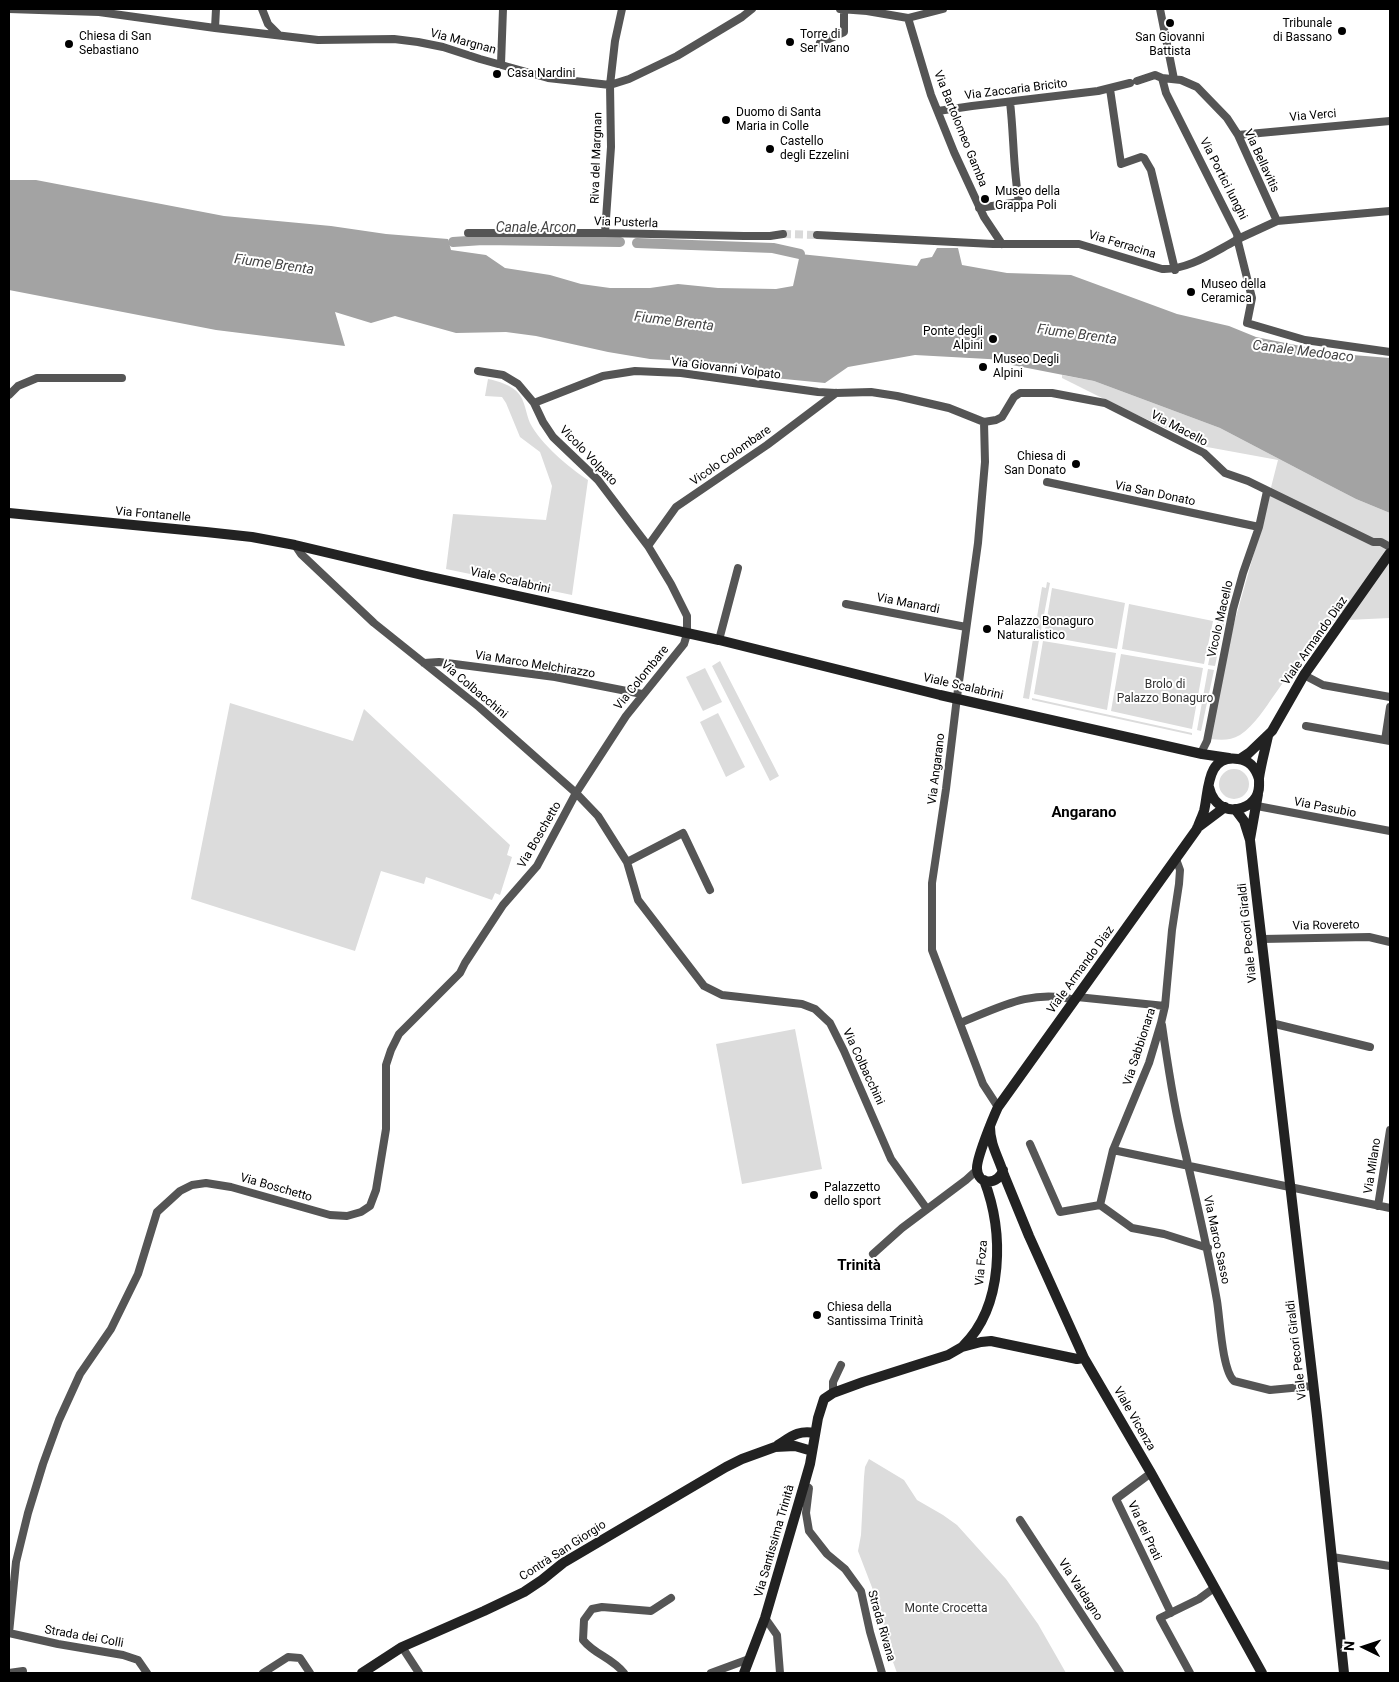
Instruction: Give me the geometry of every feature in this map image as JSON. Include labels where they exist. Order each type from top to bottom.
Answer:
[{"type":"street","name":"Via Margnan","points":[[9,9],[100,12],[318,40],[394,39],[418,42],[443,46],[480,59],[548,78],[610,85]]},
{"type":"street","points":[[215,28],[216,9]]},
{"type":"street","points":[[262,9],[268,24],[279,35]]},
{"type":"street","points":[[502,64],[503,9]]},
{"type":"street","name":"Riva del Margnan","points":[[604,233],[611,147],[610,85],[615,41],[622,9]]},
{"type":"street","points":[[610,85],[629,79],[677,56],[752,9]]},
{"type":"street","points":[[840,9],[867,11],[908,18],[944,9]]},
{"type":"street","points":[[820,43],[844,32],[844,9]]},
{"type":"street","points":[[1160,9],[1174,79]]},
{"type":"street","name":"Via Bartolomeo Gamba","points":[[908,18],[938,112],[979,208],[1002,244]]},
{"type":"street","name":"Via Bellavitis","points":[[1133,82],[1154,75],[1181,80],[1197,87],[1227,118],[1238,135],[1277,221]]},
{"type":"street","name":"Via Portici lunghi","points":[[1162,78],[1166,93],[1237,234],[1252,298],[1247,323],[1305,340],[1390,352]]},
{"type":"street","name":"Via Zaccaria Bricito","points":[[938,112],[972,106],[1098,91],[1133,82]]},
{"type":"street","points":[[1110,89],[1121,164],[1141,157],[1144,158],[1151,170],[1175,270],[1187,266],[1237,239],[1277,221],[1390,211]]},
{"type":"street","points":[[979,208],[1019,202],[1015,178],[1014,129],[1010,102]]},
{"type":"street","name":"Via Verci","points":[[1238,135],[1390,121]]},
{"type":"street","name":"Via Pusterla","points":[[468,232],[744,236],[783,234]]},
{"type":"street","points":[[817,235],[1002,244]]},
{"type":"street","name":"Via Ferracina","points":[[1002,244],[1079,244],[1146,265],[1175,270]]},
{"type":"street","points":[[478,371],[503,375],[518,384],[534,403]]},
{"type":"street","name":"Via Giovanni Volpato","points":[[534,403],[603,376],[635,371],[681,373],[836,393],[871,392],[948,408],[984,422]]},
{"type":"street","points":[[9,395],[18,386],[36,378],[122,378]]},
{"type":"street","name":"Vicolo Colombare","points":[[648,546],[676,507],[767,445],[836,393]]},
{"type":"street","name":"Via Macello","points":[[984,422],[1002,418],[1014,397],[1020,393],[1052,393],[1105,403],[1204,453],[1225,473],[1248,481],[1373,542],[1381,542],[1390,547]]},
{"type":"street","name":"Vicolo Volpato","points":[[534,403],[552,437],[598,480],[648,546]]},
{"type":"street","name":"Via Angarano","points":[[984,422],[985,462],[978,543],[932,883],[931,928],[932,950],[983,1084],[998,1107]]},
{"type":"street","name":"Via San Donato","points":[[1047,482],[1259,527]]},
{"type":"street","name":"Vicolo Macello","points":[[1202,754],[1207,741],[1233,609],[1259,527],[1267,490]]},
{"type":"street","name":"Via Fontanelle","points":[[9,513],[252,537],[295,545]]},
{"type":"street","name":"Viale Scalabrini","points":[[295,545],[719,640],[957,698],[1202,754],[1229,758]]},
{"type":"street","name":"Via Colbacchini","points":[[295,545],[374,623],[479,707],[576,793],[598,816],[627,862],[638,900],[704,986],[722,995],[802,1004],[815,1009],[830,1023],[891,1159],[927,1209]]},
{"type":"street","points":[[648,546],[671,584],[686,616],[687,634]]},
{"type":"street","name":"Viale Armando Diaz","points":[[1240,759],[1254,749],[1272,730],[1304,676],[1390,553]]},
{"type":"street","points":[[719,640],[738,568]]},
{"type":"street","name":"Via Manardi","points":[[846,604],[966,627]]},
{"type":"street","name":"Via Colombare","points":[[576,793],[606,744],[642,694],[684,644],[687,634]]},
{"type":"street","name":"Via Marco Melchirazzo","points":[[424,663],[440,662],[555,677],[642,694]]},
{"type":"street","points":[[1304,676],[1323,685],[1390,697]]},
{"type":"street","points":[[1306,726],[1388,740],[1390,707]]},
{"type":"street","name":"Viale Armando Diaz","points":[[1197,829],[1230,808],[1244,808],[1256,797],[1269,732]]},
{"type":"street","points":[[1202,754],[1208,759],[1214,769],[1219,763],[1229,758],[1240,759],[1253,766],[1259,784]]},
{"type":"street","name":"Viale Armando Diaz","points":[[980,1173],[990,1127],[998,1107],[1197,829],[1204,810],[1209,783],[1214,769]]},
{"type":"street","points":[[1209,783],[1215,801],[1230,808]]},
{"type":"street","name":"Viale Pecori Giraldi","points":[[1250,840],[1257,806],[1259,784]]},
{"type":"street","name":"Via Boschetto","points":[[9,1633],[16,1562],[28,1513],[59,1420],[80,1374],[110,1329],[138,1274],[157,1212],[180,1191],[192,1185],[206,1183],[330,1215],[347,1216],[361,1212],[370,1206],[376,1190],[386,1129],[386,1065],[391,1050],[399,1034],[460,972],[503,905],[537,866],[576,793]]},
{"type":"street","name":"Via Pasubio","points":[[1257,806],[1390,831]]},
{"type":"street","name":"Viale Pecori Giraldi","points":[[1230,808],[1244,821],[1250,840],[1291,1188],[1344,1673]]},
{"type":"street","points":[[627,862],[683,833],[710,890]]},
{"type":"street","points":[[1165,1006],[1172,930],[1179,884],[1180,870],[1176,859]]},
{"type":"street","name":"Via Rovereto","points":[[1262,939],[1369,937],[1390,942]]},
{"type":"street","name":"Via Sabbionara","points":[[960,1023],[1022,999],[1041,996],[1165,1006],[1149,1062],[1114,1150],[1100,1205]]},
{"type":"street","name":"Via Marco Sasso","points":[[1161,1023],[1188,1166],[1208,1248],[1225,1363],[1230,1377],[1234,1381],[1270,1390],[1313,1386]]},
{"type":"street","points":[[1271,1023],[1370,1047]]},
{"type":"street","points":[[990,1127],[990,1138],[997,1159]]},
{"type":"street","name":"Via Milano","points":[[1378,1206],[1390,1130]]},
{"type":"street","points":[[1030,1144],[1060,1212],[1100,1205],[1132,1228],[1164,1234],[1208,1248]]},
{"type":"street","points":[[1114,1150],[1390,1208]]},
{"type":"street","points":[[997,1159],[989,1156],[982,1159],[980,1173],[988,1182],[999,1178],[1003,1170]]},
{"type":"street","name":"Viale Vicenza","points":[[997,1159],[1002,1166],[1029,1236],[1084,1358],[1151,1473],[1262,1673]]},
{"type":"street","points":[[874,1254],[891,1237],[927,1209],[966,1180],[980,1173]]},
{"type":"street","name":"Via Foza","points":[[980,1173],[989,1198],[997,1244],[995,1278],[984,1318],[982,1333],[991,1341]]},
{"type":"street","name":"Via Foza","points":[[962,1347],[979,1328],[984,1318]]},
{"type":"street","points":[[833,1393],[940,1358],[962,1347],[981,1342],[991,1341],[1077,1359],[1084,1358]]},
{"type":"street","name":"Via Santissima Trinità","points":[[744,1673],[766,1618],[804,1486],[820,1406],[824,1399],[833,1393],[833,1382],[841,1365]]},
{"type":"street","name":"Contrà San Giorgio","points":[[362,1673],[402,1647],[484,1612],[524,1592],[563,1563],[726,1467],[776,1446],[794,1434],[804,1431],[815,1433]]},
{"type":"street","name":"Contrà San Giorgio","points":[[776,1446],[795,1446],[812,1451]]},
{"type":"street","name":"Via dei Prati","points":[[1151,1473],[1116,1499],[1171,1613]]},
{"type":"street","name":"Strada Rivana","points":[[804,1486],[809,1488],[806,1513],[809,1530],[827,1554],[845,1569],[861,1591],[882,1673]]},
{"type":"street","name":"Via Valdagno","points":[[1020,1520],[1120,1673]]},
{"type":"street","points":[[1332,1557],[1390,1566]]},
{"type":"street","points":[[1190,1673],[1160,1618],[1198,1599],[1214,1588]]},
{"type":"street","points":[[624,1673],[618,1665],[590,1648],[583,1640],[584,1620],[592,1610],[602,1607],[651,1611],[671,1598]]},
{"type":"street","points":[[766,1618],[777,1635],[780,1673]]},
{"type":"street","name":"Strada dei Colli","points":[[9,1633],[58,1644],[123,1655],[138,1660],[147,1673]]},
{"type":"street","points":[[402,1647],[419,1673]]},
{"type":"street","points":[[263,1673],[288,1657],[300,1658],[310,1673]]},
{"type":"street","points":[[711,1673],[749,1659]]},
{"type":"street","points":[[9,1673],[23,1671]]},
{"type":"green space","points":[[1062,375],[1094,381],[1220,428],[1356,499],[1390,513],[1390,618],[1325,621],[1255,721],[1240,735],[1233,738],[1222,740],[1210,739],[1233,627],[1278,460],[1207,447],[1122,408],[1062,378]]},
{"type":"green space","points":[[488,379],[505,384],[519,394],[523,400],[530,423],[541,439],[572,469],[588,480],[572,595],[446,569],[453,514],[546,520],[552,486],[540,452],[520,437],[502,397],[485,396]]},
{"type":"green space","points":[[1047,582],[1050,583],[1040,636],[1034,635],[1042,587],[1046,588]]},
{"type":"green space","points":[[1052,588],[1125,603],[1117,649],[1044,636]]},
{"type":"green space","points":[[1129,604],[1213,621],[1204,664],[1122,649]]},
{"type":"green space","points":[[1217,622],[1224,624],[1215,666],[1208,665]]},
{"type":"green space","points":[[1033,639],[1039,640],[1029,699],[1023,698]]},
{"type":"green space","points":[[1043,641],[1116,653],[1107,710],[1034,694]]},
{"type":"green space","name":"Brolo di Palazzo Bonaguro","points":[[1121,654],[1203,668],[1192,729],[1111,711]]},
{"type":"green space","points":[[720,661],[779,776],[770,781],[712,666]]},
{"type":"green space","points":[[705,668],[722,702],[703,711],[686,677]]},
{"type":"green space","points":[[1208,669],[1214,670],[1201,731],[1197,730]]},
{"type":"green space","name":"Brolo di Palazzo Bonaguro","points":[[1032,698],[1192,733],[1192,735],[1032,700]]},
{"type":"green space","points":[[230,703],[353,741],[364,709],[510,845],[507,855],[512,857],[500,895],[495,893],[492,900],[426,877],[424,884],[381,871],[355,951],[191,899]]},
{"type":"green space","points":[[718,713],[745,767],[726,777],[700,722]]},
{"type":"green space","points":[[1234,769],[1245,773],[1249,784],[1245,795],[1234,799],[1223,795],[1219,784],[1223,773]]},
{"type":"green space","points":[[795,1029],[822,1169],[742,1184],[716,1044]]},
{"type":"green space","name":"Monte Crocetta","points":[[869,1459],[904,1480],[917,1500],[957,1525],[1006,1579],[1038,1624],[1066,1673],[897,1673],[878,1603],[858,1551],[861,1535],[865,1467]]},
{"type":"water","points":[[9,180],[36,180],[224,216],[448,239],[451,250],[486,255],[505,268],[550,275],[581,284],[610,288],[650,288],[678,284],[718,288],[776,289],[793,286],[800,254],[917,266],[921,259],[932,257],[937,248],[958,248],[962,265],[1007,273],[1071,275],[1177,314],[1229,326],[1256,337],[1340,354],[1390,358],[1390,513],[1356,499],[1220,428],[1094,381],[1012,365],[1006,360],[915,355],[848,367],[825,383],[774,378],[738,364],[650,359],[536,336],[506,332],[456,333],[395,316],[371,323],[335,312],[345,346],[216,330],[9,290]]},
{"type":"waterway","name":"Canale Arcon","points":[[453,242],[483,240],[620,242]]},
{"type":"waterway","name":"Canale Arcon","points":[[637,243],[773,248],[800,254]]},
{"type":"tunnel","points":[[783,234],[817,235]]},
{"type":"place","name":"San Giovanni Battista","points":[[1170,23]]},
{"type":"place","name":"Tribunale di Bassano","points":[[1342,31]]},
{"type":"place","name":"Torre di Ser Ivano","points":[[790,42]]},
{"type":"place","name":"Chiesa di San Sebastiano","points":[[69,44]]},
{"type":"place","name":"Casa Nardini","points":[[497,74]]},
{"type":"place","name":"Duomo di Santa Maria in Colle","points":[[726,120]]},
{"type":"place","name":"Castello degli Ezzelini","points":[[770,149]]},
{"type":"place","name":"Museo della Grappa Poli","points":[[985,199]]},
{"type":"place","name":"Museo della Ceramica","points":[[1191,292]]},
{"type":"place","name":"Ponte degli Alpini","points":[[993,339]]},
{"type":"place","name":"Museo Degli Alpini","points":[[983,367]]},
{"type":"place","name":"Chiesa di San Donato","points":[[1076,464]]},
{"type":"place","name":"Palazzo Bonaguro Naturalistico","points":[[987,629]]},
{"type":"place","name":"Palazzetto dello sport","points":[[814,1195]]},
{"type":"place","name":"Chiesa della Santissima Trinità","points":[[817,1315]]},
{"type":"district","name":"Angarano","points":[[1084,813]]},
{"type":"district","name":"Trinità","points":[[859,1266]]},
{"type":"water label","name":"Fiume Brenta","points":[[274,265]]},
{"type":"water label","name":"Fiume Brenta","points":[[674,322]]},
{"type":"water label","name":"Fiume Brenta","points":[[1077,335]]},
{"type":"water label","name":"Canale Medoaco","points":[[1303,352]]}]
